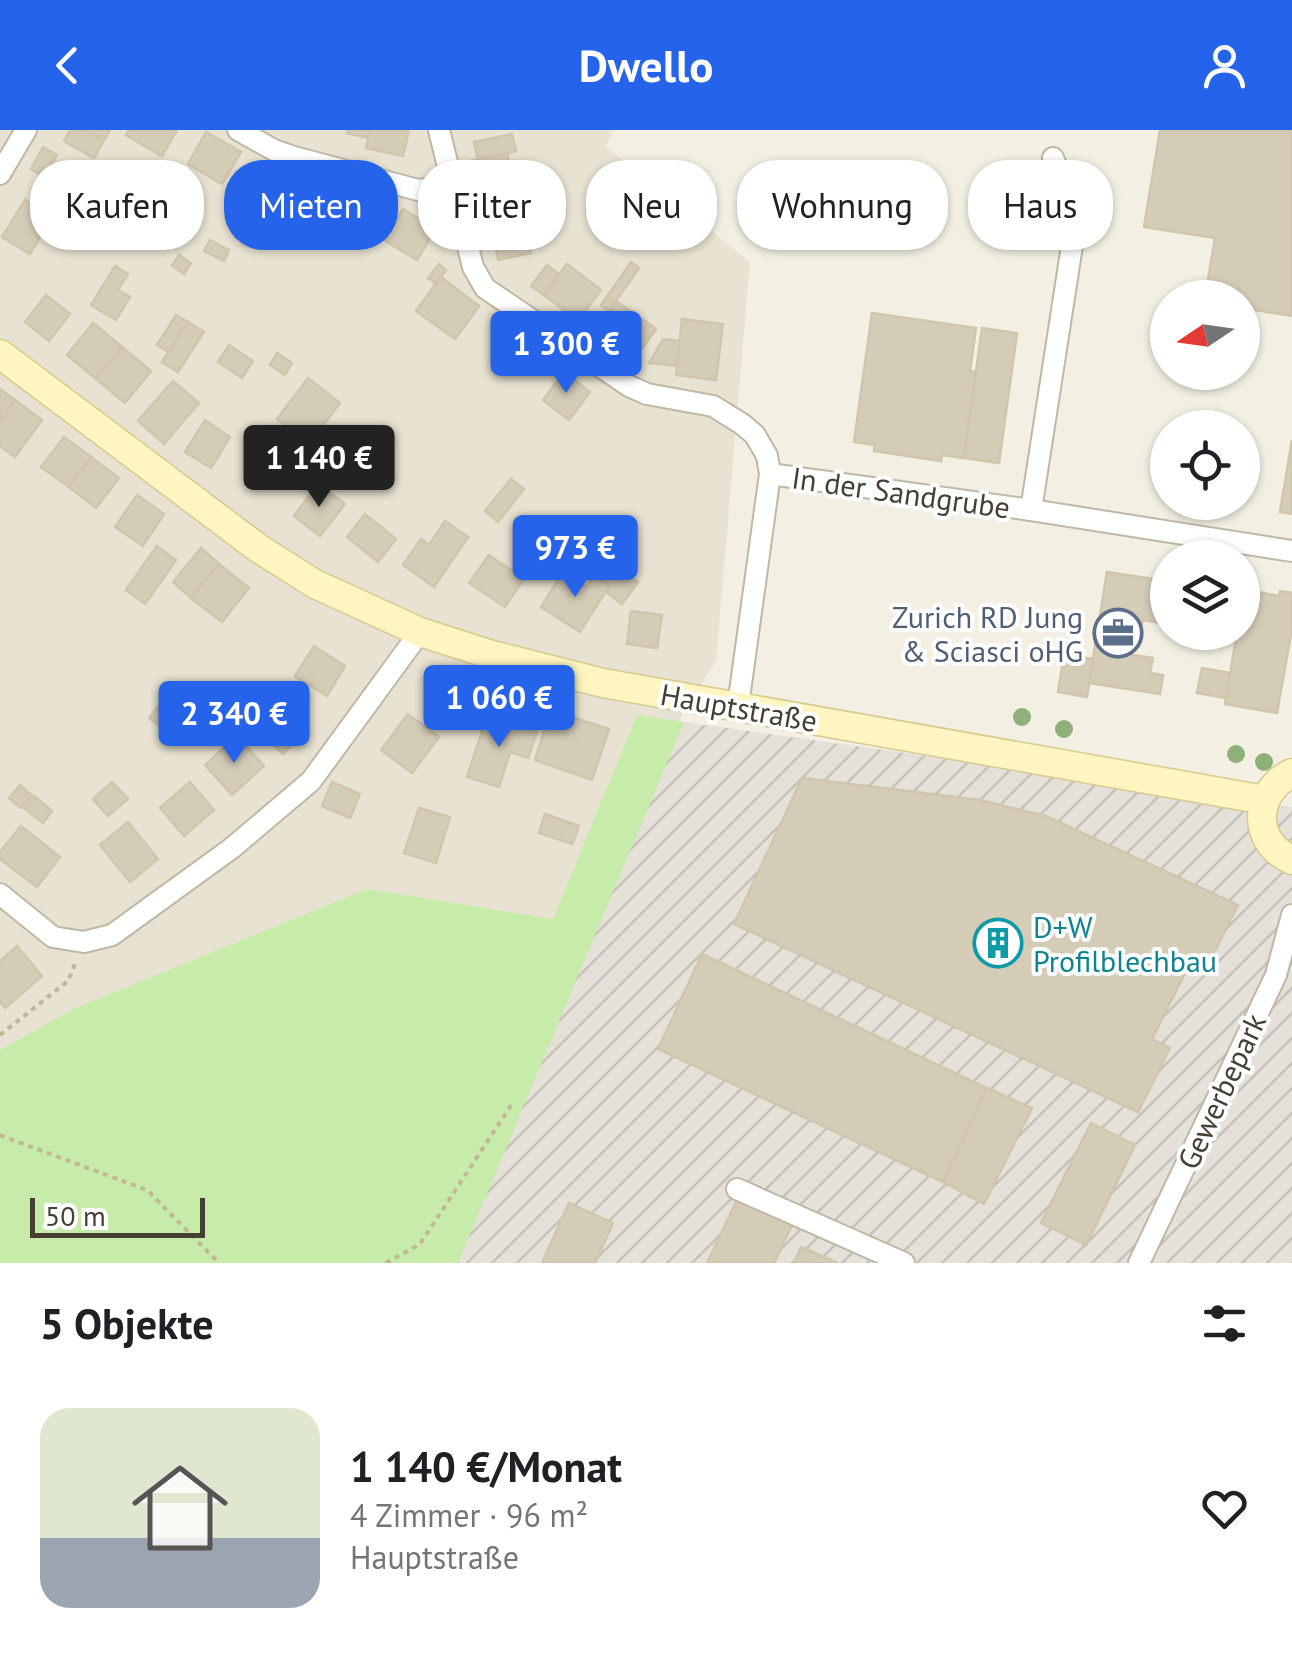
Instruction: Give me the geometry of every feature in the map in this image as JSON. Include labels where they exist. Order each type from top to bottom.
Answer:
[{"type":"street","points":[[0,174],[26,130]]},
{"type":"street","points":[[238,130],[294,158],[418,190]]},
{"type":"street","points":[[439,130],[446,160]]},
{"type":"street","name":"In der Sandgrube","points":[[1031,510],[1074,233],[1065,183],[1053,158]]},
{"type":"street","points":[[469,250],[485,288],[629,386],[647,394],[713,406],[755,435],[767,456],[770,474],[738,706]]},
{"type":"street","name":"Hauptstraße","points":[[0,354],[258,548],[314,584],[420,632],[603,683],[1265,800]]},
{"type":"street","name":"In der Sandgrube","points":[[770,474],[1292,551]]},
{"type":"street","points":[[0,894],[53,937],[84,942],[112,936],[232,848],[311,781],[420,632]]},
{"type":"street","points":[[1292,773],[1278,780],[1262,811],[1265,832],[1276,850],[1292,860]]},
{"type":"street","name":"Gewerbepark","points":[[1139,1263],[1276,975],[1292,914]]},
{"type":"street","points":[[737,1189],[904,1263]]},
{"type":"path","points":[[0,1036],[68,981],[84,942]]},
{"type":"path","points":[[386,1263],[420,1244],[512,1104]]},
{"type":"path","points":[[0,1135],[147,1190],[219,1263]]},
{"type":"shaded area","points":[[0,130],[613,130],[606,147],[622,160],[586,160],[586,250],[717,250],[717,236],[750,262],[716,661],[553,919],[367,889],[73,1009],[0,1050]]},
{"type":"shaded area","points":[[684,722],[1292,807],[1292,1263],[455,1263]]},
{"type":"green space","points":[[637,715],[684,722],[458,1263],[0,1263],[0,1050],[73,1009],[367,889],[553,919]]},
{"type":"building","points":[[70,130],[86,130],[104,140],[94,158],[64,141]]},
{"type":"building","points":[[86,130],[110,130],[104,140]]},
{"type":"building","points":[[129,130],[177,130],[162,156],[126,135]]},
{"type":"building","points":[[370,130],[368,138],[347,133]]},
{"type":"building","points":[[370,130],[409,130],[403,156],[366,148]]},
{"type":"building","points":[[1160,130],[1292,130],[1292,316],[1260,311],[1260,280],[1208,280],[1215,238],[1144,227]]},
{"type":"building","points":[[206,132],[241,152],[236,160],[224,160],[222,184],[204,173],[204,160],[190,160]]},
{"type":"building","points":[[512,134],[516,151],[478,160],[474,142]]},
{"type":"building","points":[[43,147],[57,155],[54,160],[36,160]]},
{"type":"building","points":[[507,153],[509,160],[476,160]]},
{"type":"building","points":[[25,200],[30,203],[30,254],[2,237]]},
{"type":"building","points":[[403,209],[418,218],[418,250],[423,250],[417,260],[398,248],[398,217]]},
{"type":"building","points":[[210,240],[229,250],[224,261],[204,251]]},
{"type":"building","points":[[496,250],[530,250],[531,253],[498,260]]},
{"type":"building","points":[[179,255],[191,263],[184,274],[172,266]]},
{"type":"building","points":[[631,262],[639,268],[609,311],[601,305]]},
{"type":"building","points":[[439,264],[446,270],[436,284],[428,278]]},
{"type":"building","points":[[567,264],[601,290],[578,321],[544,295]]},
{"type":"building","points":[[547,265],[559,274],[544,295],[531,286]]},
{"type":"building","points":[[115,266],[128,274],[118,290],[130,297],[116,320],[91,305]]},
{"type":"building","points":[[441,277],[479,306],[455,339],[416,311]]},
{"type":"building","points":[[46,295],[70,314],[49,341],[25,322]]},
{"type":"building","points":[[616,301],[656,329],[631,364],[591,336]]},
{"type":"building","points":[[872,313],[976,328],[970,371],[976,372],[964,458],[942,455],[941,461],[874,451],[875,445],[854,442]]},
{"type":"building","points":[[176,315],[188,322],[169,352],[157,345]]},
{"type":"building","points":[[682,319],[723,324],[716,380],[676,375]]},
{"type":"building","points":[[188,322],[204,332],[178,372],[162,362]]},
{"type":"building","points":[[93,323],[122,347],[96,379],[67,355]]},
{"type":"building","points":[[982,328],[1017,333],[999,463],[964,458]]},
{"type":"building","points":[[663,339],[680,341],[677,366],[649,363]]},
{"type":"building","points":[[229,345],[253,361],[242,378],[218,362]]},
{"type":"building","points":[[122,347],[151,371],[125,403],[96,379]]},
{"type":"building","points":[[277,353],[292,363],[285,375],[270,365]]},
{"type":"building","points":[[564,372],[590,392],[569,420],[543,400]]},
{"type":"building","points":[[308,378],[340,403],[309,444],[277,419]]},
{"type":"building","points":[[173,381],[199,403],[164,444],[138,421]]},
{"type":"building","points":[[0,389],[15,400],[0,421]]},
{"type":"building","points":[[15,400],[42,420],[15,457],[0,446],[0,421]]},
{"type":"building","points":[[205,420],[230,437],[211,468],[185,452]]},
{"type":"building","points":[[64,437],[91,457],[69,487],[41,467]]},
{"type":"building","points":[[1292,440],[1292,514],[1280,512]]},
{"type":"building","points":[[91,457],[119,478],[96,508],[69,487]]},
{"type":"building","points":[[511,479],[524,489],[498,522],[485,511]]},
{"type":"building","points":[[318,484],[345,504],[320,536],[294,516]]},
{"type":"building","points":[[137,495],[164,514],[143,546],[115,527]]},
{"type":"building","points":[[365,514],[396,539],[378,562],[347,537]]},
{"type":"building","points":[[445,521],[468,537],[434,587],[403,565],[421,539],[429,545]]},
{"type":"building","points":[[157,546],[176,560],[145,604],[126,590]]},
{"type":"building","points":[[201,548],[219,564],[191,598],[173,582]]},
{"type":"building","points":[[489,555],[524,579],[505,607],[469,583]]},
{"type":"building","points":[[219,564],[249,588],[222,622],[191,598]]},
{"type":"building","points":[[617,567],[638,582],[622,604],[606,592],[610,585],[605,582]]},
{"type":"building","points":[[563,572],[587,587],[594,575],[610,585],[580,632],[541,607]]},
{"type":"building","name":"Zurich RD Jung & Sciasci oHG","points":[[1107,572],[1150,578],[1150,621],[1143,620],[1138,642],[1128,640],[1126,654],[1153,658],[1150,673],[1163,675],[1160,694],[1089,683]]},
{"type":"building","points":[[1280,591],[1292,593],[1292,629],[1277,713],[1225,704],[1234,650],[1260,650],[1260,592],[1279,596]]},
{"type":"building","points":[[631,611],[662,615],[657,648],[627,644]]},
{"type":"building","points":[[314,646],[345,666],[327,696],[295,676]]},
{"type":"building","points":[[1064,654],[1093,659],[1087,697],[1058,692]]},
{"type":"building","points":[[1202,668],[1230,673],[1226,698],[1197,693]]},
{"type":"building","points":[[167,695],[185,709],[168,732],[149,718]]},
{"type":"building","points":[[283,704],[308,727],[283,754],[258,731]]},
{"type":"building","points":[[408,714],[439,737],[412,773],[381,750]]},
{"type":"building","points":[[566,715],[609,729],[592,780],[535,760],[547,722],[561,727]]},
{"type":"building","points":[[487,716],[537,732],[528,758],[510,752],[499,787],[467,777]]},
{"type":"building","points":[[237,736],[264,766],[232,795],[205,765]]},
{"type":"building","name":"D+W Profilblechbau","points":[[802,778],[980,800],[1046,816],[1238,905],[1206,969],[1190,963],[1152,1039],[1170,1048],[1138,1112],[734,924]]},
{"type":"building","points":[[112,782],[128,799],[108,816],[93,799]]},
{"type":"building","points":[[190,782],[214,810],[184,836],[160,808]]},
{"type":"building","points":[[332,782],[360,794],[350,818],[322,806]]},
{"type":"building","points":[[20,785],[31,795],[21,808],[9,798]]},
{"type":"building","points":[[34,796],[52,811],[43,823],[24,808]]},
{"type":"building","points":[[419,808],[450,817],[436,863],[404,853]]},
{"type":"building","points":[[545,814],[579,826],[572,844],[539,833]]},
{"type":"building","points":[[128,822],[158,859],[130,882],[100,845]]},
{"type":"building","points":[[21,826],[60,857],[37,887],[0,859],[0,852]]},
{"type":"building","points":[[17,946],[42,976],[5,1008],[0,1002],[0,961]]},
{"type":"building","points":[[702,954],[987,1088],[943,1182],[658,1049]]},
{"type":"building","points":[[987,1088],[1032,1108],[984,1204],[943,1182]]},
{"type":"building","points":[[1091,1123],[1135,1145],[1086,1245],[1041,1223]]},
{"type":"building","points":[[738,1198],[792,1225],[774,1263],[707,1263]]},
{"type":"building","points":[[569,1203],[613,1223],[595,1263],[542,1263]]},
{"type":"building","points":[[801,1247],[838,1263],[794,1263]]},
{"type":"place","name":"Zurich RD Jung & Sciasci oHG","points":[[1118,633]]},
{"type":"place","name":"D+W Profilblechbau","points":[[998,943]]}]
